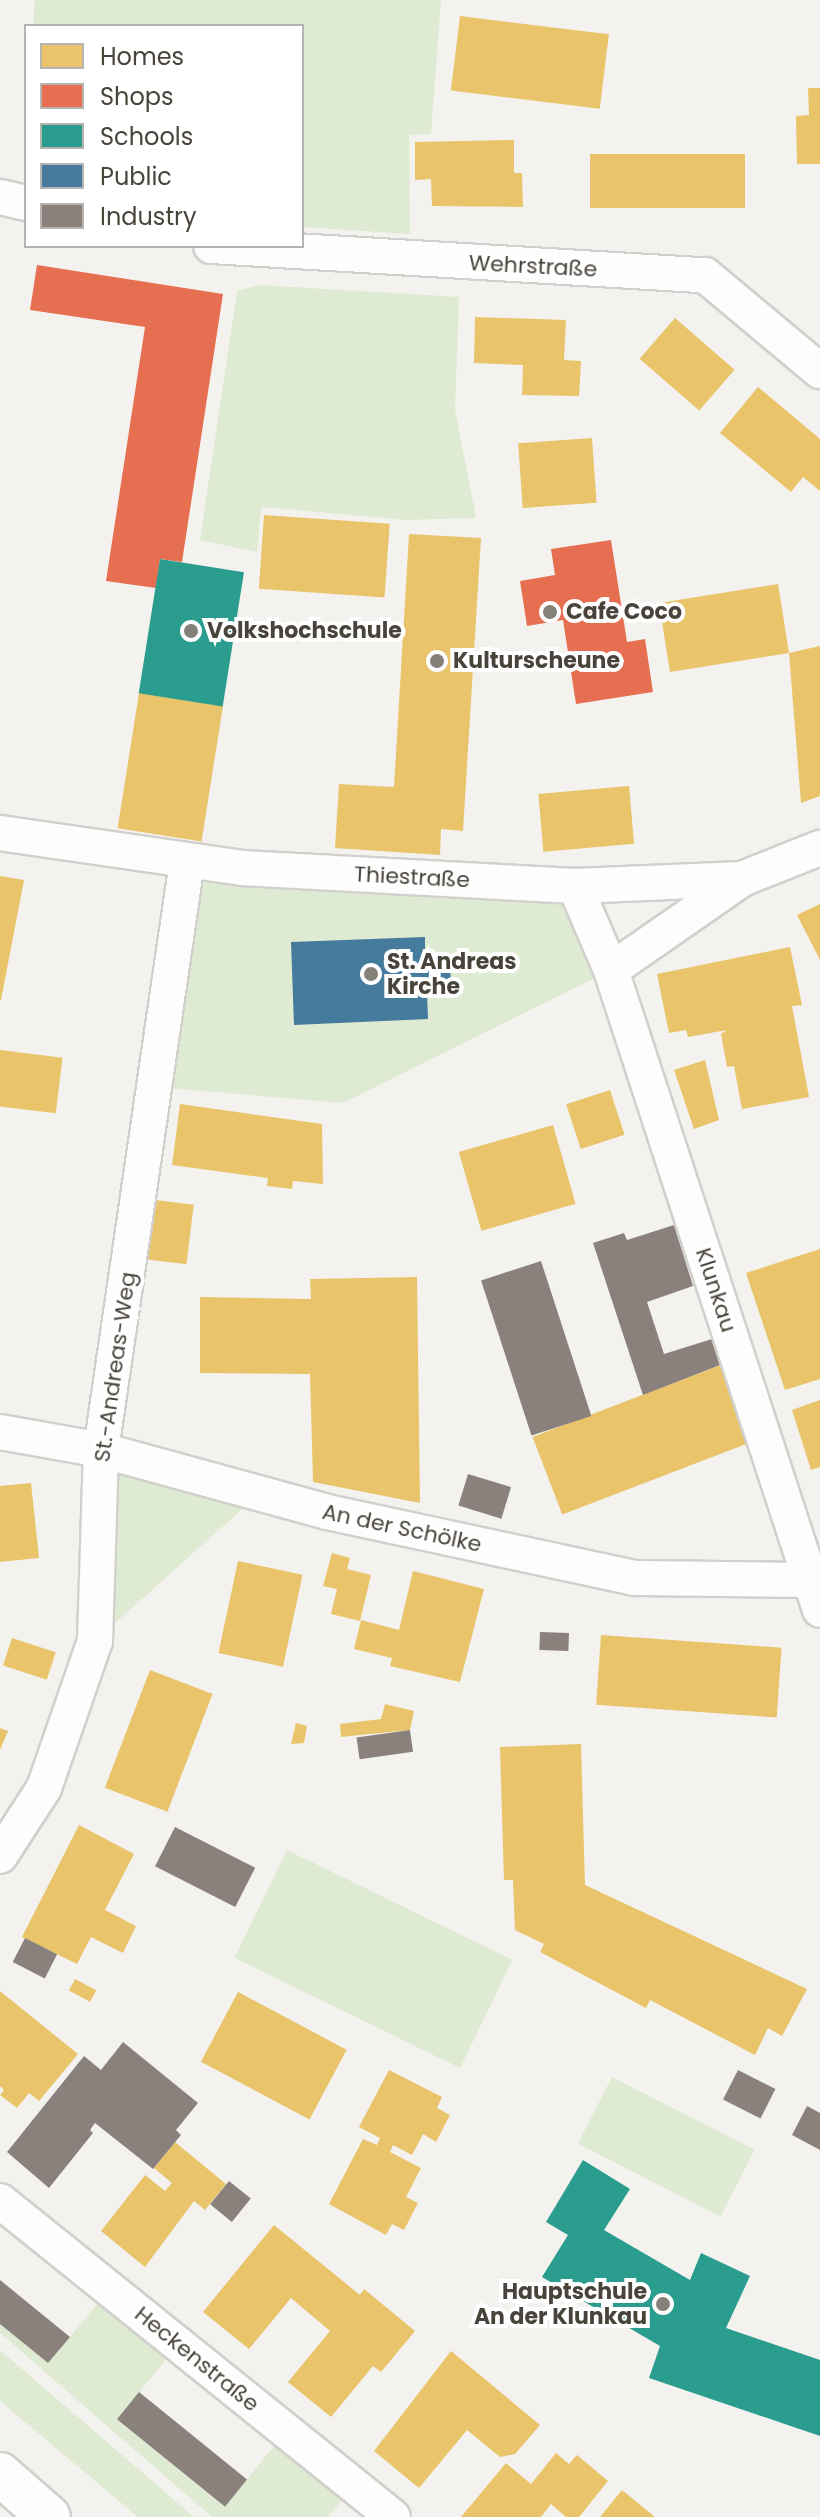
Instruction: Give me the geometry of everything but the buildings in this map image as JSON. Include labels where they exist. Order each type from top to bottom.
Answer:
[{"type":"street","points":[[0,197],[24,203]]},
{"type":"street","name":"Wehrstraße","points":[[245,248],[705,275],[820,371]]},
{"type":"street","name":"Thiestraße","points":[[0,833],[187,862],[575,886],[742,879],[820,848]]},
{"type":"street","name":"St.-Andreas-Weg","points":[[0,1856],[44,1788],[95,1641],[101,1450],[187,862]]},
{"type":"street","points":[[611,970],[742,879]]},
{"type":"street","name":"Klunkau","points":[[575,886],[611,970],[815,1595]]},
{"type":"street","name":"An der Schölke","points":[[0,1432],[101,1450],[327,1512],[635,1578],[815,1595]]},
{"type":"street","name":"Heckenstraße","points":[[0,2201],[393,2517]]},
{"type":"street","points":[[0,2474],[49,2517]]},
{"type":"green space","points":[[35,0],[441,0],[431,134],[409,135],[410,234],[304,227],[304,24],[33,24]]},
{"type":"green space","points":[[259,285],[459,297],[455,409],[476,518],[405,520],[261,507],[257,552],[200,540],[237,291]]},
{"type":"green space","points":[[187,862],[575,886],[611,970],[343,1103],[155,1087]]},
{"type":"green space","points":[[101,1450],[259,1494],[95,1641]]},
{"type":"green space","points":[[287,1850],[513,1960],[460,2068],[234,1958]]},
{"type":"green space","points":[[612,2077],[755,2150],[721,2216],[578,2144]]},
{"type":"green space","points":[[104,2296],[172,2352],[117,2419],[224,2507],[280,2439],[347,2494],[328,2517],[212,2517],[0,2333],[0,2324],[48,2363]]},
{"type":"green space","points":[[0,2350],[194,2517],[138,2517],[0,2401]]},
{"type":"place","name":"Cafe Coco","points":[[550,612]]},
{"type":"place","name":"Volkshochschule","points":[[191,631]]},
{"type":"place","name":"Kulturscheune","points":[[437,661]]},
{"type":"place","name":"St. Andreas Kirche","points":[[371,974]]},
{"type":"place","name":"Hauptschule An der Klunkau","points":[[663,2304]]}]
